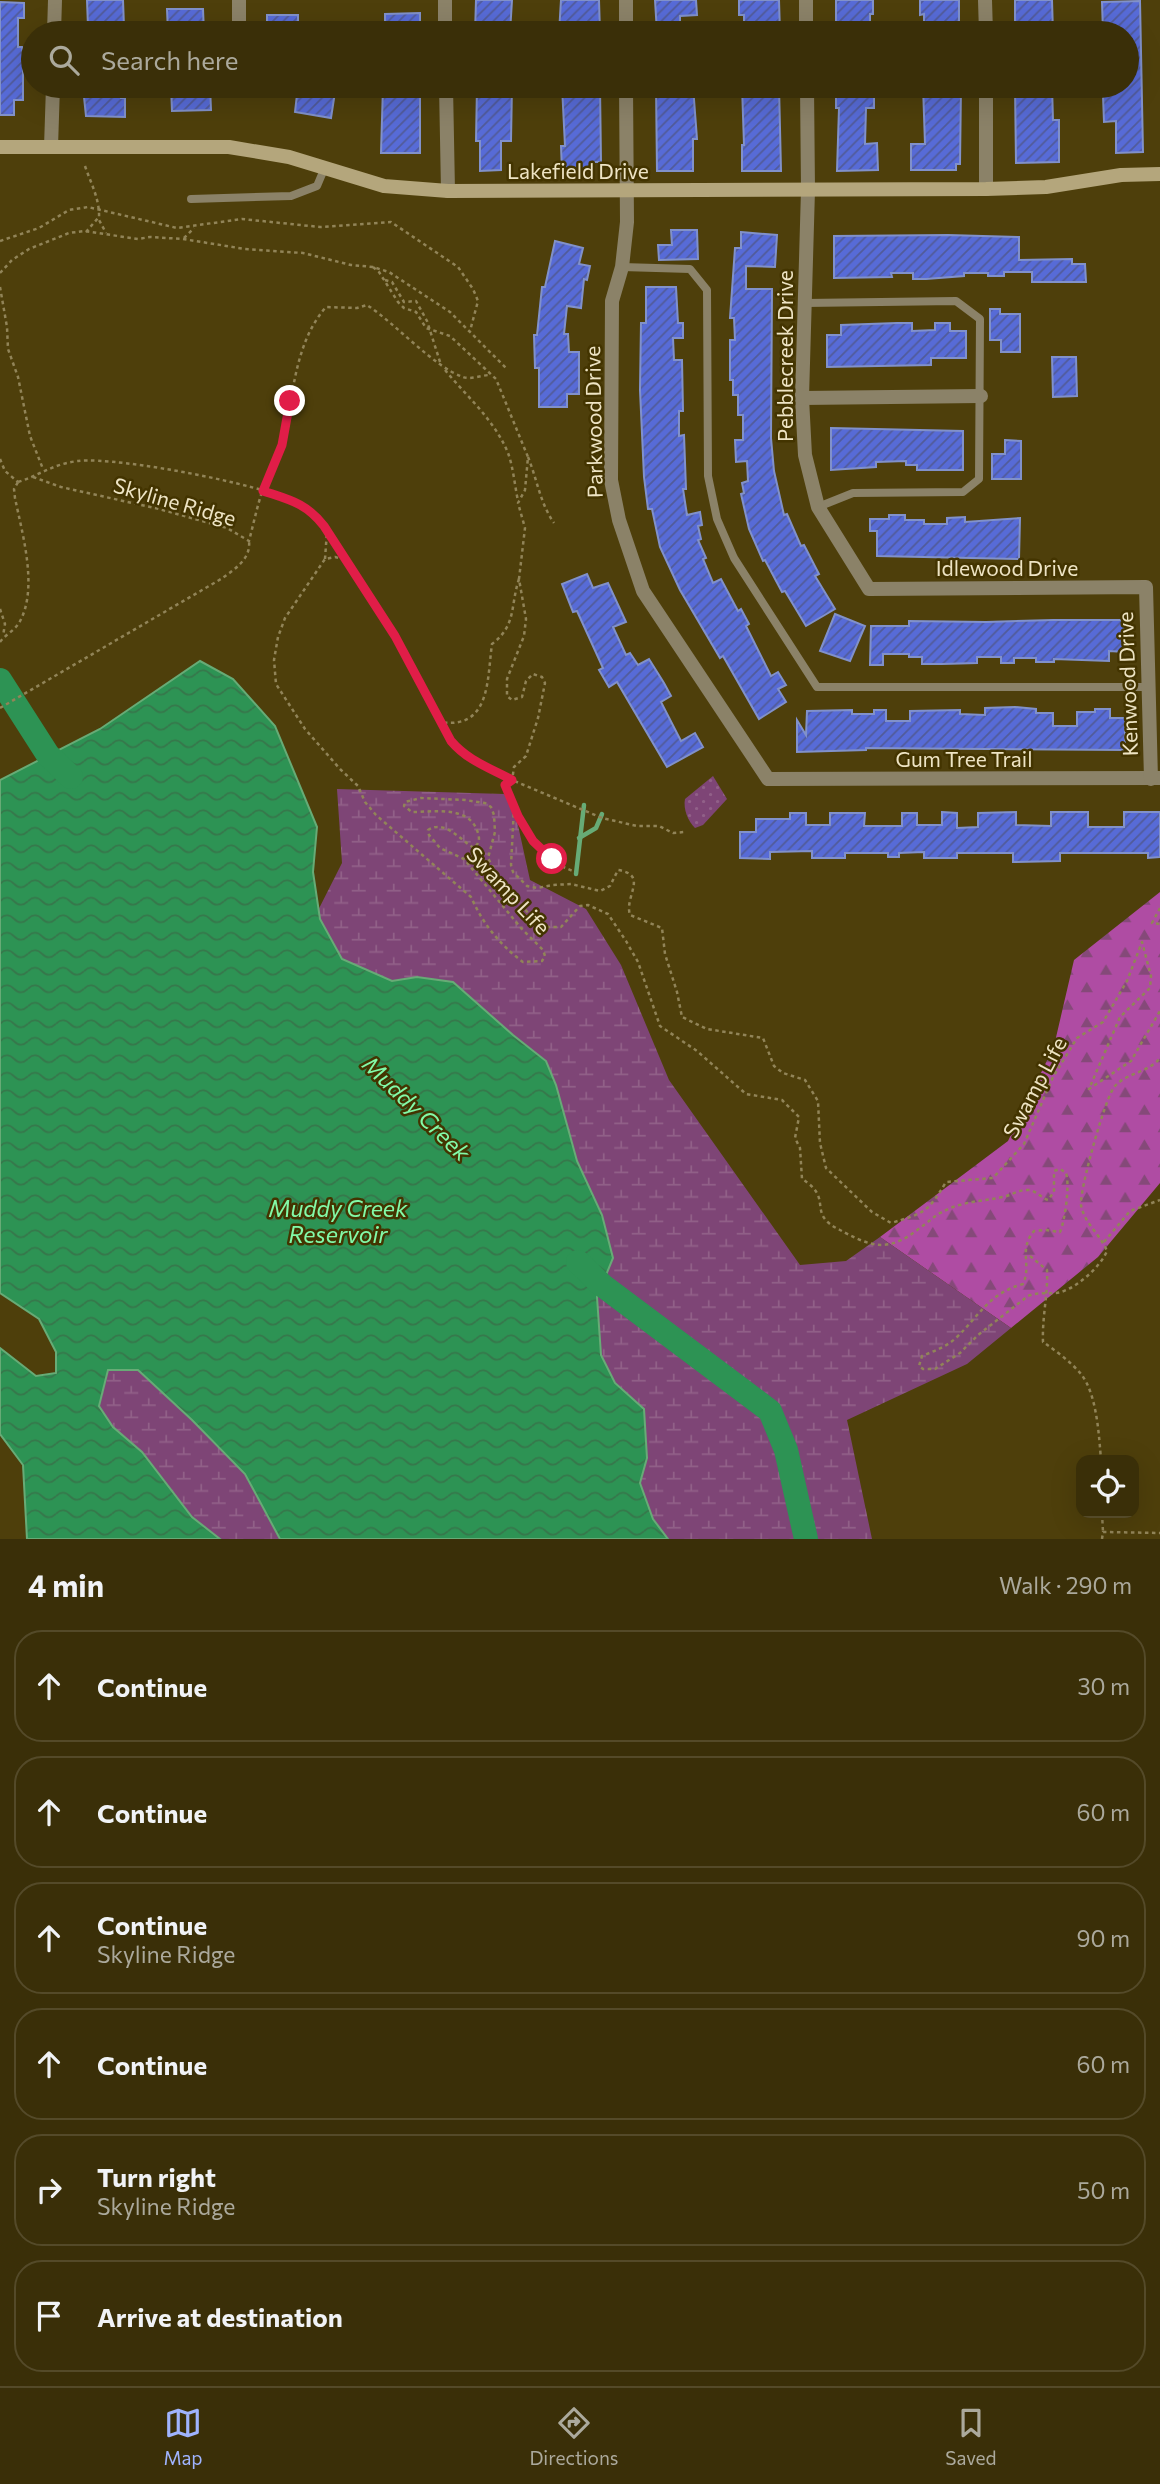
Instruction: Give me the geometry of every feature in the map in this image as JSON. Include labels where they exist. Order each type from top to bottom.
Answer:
[{"type":"street","points":[[54,21],[55,0]]},
{"type":"street","points":[[239,0],[239,21]]},
{"type":"street","points":[[445,0],[445,21]]},
{"type":"street","points":[[626,0],[626,21]]},
{"type":"street","points":[[806,0],[806,21]]},
{"type":"street","points":[[985,0],[986,21]]},
{"type":"street","points":[[51,147],[53,98]]},
{"type":"street","points":[[446,98],[448,191]]},
{"type":"street","name":"Parkwood Drive","points":[[626,98],[627,222],[622,267],[612,301],[611,480],[619,520],[643,591],[768,779]]},
{"type":"street","name":"Pebblecreek Drive","points":[[807,98],[808,190],[802,398],[805,455],[818,507],[869,589]]},
{"type":"street","points":[[986,98],[986,189]]},
{"type":"street","name":"Lakefield Drive","points":[[0,147],[229,147],[289,157],[384,186],[448,191],[986,189],[1046,187],[1121,175],[1160,174]]},
{"type":"street","points":[[802,398],[981,396]]},
{"type":"street","name":"Kenwood Drive","points":[[1146,587],[1149,687],[1156,778]]},
{"type":"street","name":"Idlewood Drive","points":[[869,589],[1146,587]]},
{"type":"street","name":"Gum Tree Trail","points":[[768,779],[1156,778]]},
{"type":"lane","points":[[191,199],[291,196],[317,186],[325,167]]},
{"type":"lane","points":[[622,267],[690,270],[707,289],[708,476],[717,519],[734,558],[817,687],[1149,687]]},
{"type":"lane","points":[[805,303],[956,301],[980,319],[979,479],[962,492],[853,493],[818,507]]},
{"type":"path","points":[[85,166],[96,191],[99,219],[106,233]]},
{"type":"path","points":[[0,240],[39,228],[69,210],[88,207],[177,228],[242,219],[320,227],[391,222],[458,267],[478,301],[469,332]]},
{"type":"path","points":[[86,232],[99,219]]},
{"type":"path","points":[[183,239],[187,232],[196,226]]},
{"type":"path","points":[[0,273],[12,260],[29,249],[69,233],[106,233],[138,239],[183,239],[245,249],[303,253],[389,272],[450,312],[506,368]]},
{"type":"path","points":[[373,267],[398,302],[416,312],[423,324],[431,330],[450,336],[496,379],[538,482],[542,503],[554,523]]},
{"type":"path","points":[[384,279],[392,282],[404,302],[416,301],[431,330],[441,365]]},
{"type":"path","points":[[0,286],[8,349],[18,377],[30,436],[43,469]]},
{"type":"path","name":"Skyline Ridge","points":[[33,477],[61,487],[159,509],[227,528],[249,541],[263,491],[282,445],[293,381],[310,332],[326,307],[357,308],[367,305],[441,365],[498,433],[509,456],[525,528],[519,579]]},
{"type":"path","points":[[445,370],[466,378],[491,375]]},
{"type":"path","points":[[518,503],[525,490],[528,457]]},
{"type":"path","points":[[0,458],[5,471],[18,482]]},
{"type":"path","points":[[0,642],[14,631],[21,620],[29,580],[26,548],[15,498],[14,489],[18,482],[33,477],[43,469],[70,462],[105,460],[151,466],[263,491],[301,504],[312,511],[327,530],[395,636],[440,722],[459,750],[478,764],[601,817],[637,826],[659,826],[673,834],[684,832]]},
{"type":"path","points":[[526,465],[531,466]]},
{"type":"path","points":[[327,530],[325,559],[335,557],[346,560]]},
{"type":"path","points":[[0,708],[221,579],[239,566],[246,557],[250,549],[249,541]]},
{"type":"path","name":"Swamp Life","points":[[325,559],[285,618],[274,660],[276,684],[306,729],[360,790],[365,802],[388,827],[471,898],[477,912],[500,943],[523,962],[542,961],[545,956],[543,950],[520,928],[464,859],[440,848],[428,830],[439,827],[451,831],[474,848],[478,845],[477,829],[459,814],[412,812],[404,806],[405,802],[421,798],[465,800],[485,803],[491,807],[495,832],[488,858],[500,881],[538,924],[561,927],[580,906],[588,905],[608,914],[638,962],[660,1026],[697,1051],[746,1094],[782,1100],[799,1117],[795,1138],[800,1148],[802,1179],[818,1193],[824,1221],[862,1240],[881,1245],[903,1239],[954,1206],[967,1202],[1003,1197],[1023,1190],[1033,1191],[1048,1200],[1054,1192],[1054,1171],[1060,1169],[1066,1172],[1068,1186],[1063,1228],[1060,1232],[1034,1231],[1027,1239],[1026,1277],[1023,1284],[998,1294],[956,1338],[946,1346],[922,1356],[919,1366],[923,1369],[936,1369],[960,1353],[978,1335],[1028,1296],[1070,1289],[1103,1260],[1107,1251],[1104,1242],[1130,1211],[1160,1200]]},
{"type":"path","points":[[440,722],[455,724],[466,721],[482,704],[488,682],[492,644],[501,637],[511,621],[519,579]]},
{"type":"path","points":[[519,579],[526,625],[507,679],[507,696],[512,699],[522,697],[526,681],[533,674],[542,677],[545,683],[526,756],[514,766],[512,780],[505,785],[518,816],[540,849],[559,865],[575,872]]},
{"type":"path","points":[[0,608],[5,624],[3,638]]},
{"type":"path","name":"Swamp Life","points":[[514,807],[514,837],[509,856],[513,872],[519,880],[527,886],[537,888],[571,884],[600,891],[610,886],[618,870],[627,871],[634,884],[628,909],[630,915],[662,928],[665,954],[682,1017],[729,1034],[763,1038],[774,1066],[783,1073],[805,1080],[818,1101],[820,1143],[826,1168],[872,1212],[891,1223],[921,1214],[933,1204],[946,1182],[993,1178],[1024,1144],[1053,1077],[1077,1038],[1103,1022],[1127,981],[1142,942],[1151,976],[1150,988],[1120,1017],[1089,1089],[1131,1061],[1160,1011]]},
{"type":"path","points":[[1160,908],[1152,923],[1160,924]]},
{"type":"path","points":[[1104,1242],[1089,1224],[1081,1202],[1103,1109],[1113,1087],[1131,1075],[1154,1066],[1160,1058]]},
{"type":"path","points":[[1030,1256],[1047,1270],[1048,1293],[1042,1321],[1043,1342],[1083,1375],[1099,1430],[1101,1455]]},
{"type":"path","points":[[1102,1518],[1102,1539]]},
{"type":"path","points":[[1103,1532],[1160,1533]]},
{"type":"green space","points":[[713,776],[727,799],[703,825],[695,828],[687,815],[685,799]]},
{"type":"green space","points":[[337,789],[504,794],[514,807],[530,880],[586,909],[621,965],[669,1080],[800,1265],[846,1261],[880,1237],[1011,1328],[967,1364],[847,1420],[872,1539],[172,1539],[72,1397],[342,863]]},
{"type":"green space","points":[[1160,892],[1160,1183],[1098,1257],[1011,1328],[880,1237],[1008,1141],[1054,1046],[1074,960]]},
{"type":"water","name":"Muddy Creek Reservoir","points":[[200,661],[233,679],[275,726],[317,827],[313,872],[320,919],[342,959],[392,981],[417,977],[453,982],[546,1061],[556,1085],[577,1161],[602,1215],[613,1258],[597,1297],[601,1355],[615,1383],[644,1409],[647,1458],[640,1483],[653,1519],[668,1539],[280,1539],[245,1474],[192,1420],[138,1370],[108,1370],[99,1406],[113,1427],[142,1452],[192,1517],[220,1539],[27,1539],[23,1465],[0,1434],[0,1348],[36,1376],[56,1373],[56,1352],[39,1319],[0,1293],[0,780],[100,729]]},
{"type":"building","points":[[87,0],[123,0],[124,21],[88,21]]},
{"type":"building","points":[[476,0],[512,0],[511,21],[475,21]]},
{"type":"building","points":[[561,0],[599,0],[600,21],[560,21]]},
{"type":"building","points":[[655,0],[696,0],[697,15],[680,16],[680,21],[656,21]]},
{"type":"building","points":[[739,0],[779,0],[780,21],[744,21],[744,15],[739,15]]},
{"type":"building","points":[[836,0],[873,0],[870,21],[836,21]]},
{"type":"building","points":[[920,0],[959,0],[959,21],[924,21],[924,14],[920,15]]},
{"type":"building","points":[[1015,0],[1052,0],[1053,21],[1015,21]]},
{"type":"building","points":[[1140,1],[1143,152],[1116,153],[1116,121],[1104,122],[1103,98],[1139,98],[1139,21],[1103,21],[1102,2]]},
{"type":"building","points":[[0,2],[24,3],[24,18],[18,18],[23,100],[14,100],[14,115],[0,115]]},
{"type":"building","points":[[167,9],[203,9],[204,21],[168,21]]},
{"type":"building","points":[[420,13],[420,21],[385,21],[385,14]]},
{"type":"building","points":[[267,15],[298,15],[298,21],[267,21]]},
{"type":"building","points":[[84,98],[125,98],[125,117],[86,116]]},
{"type":"building","points":[[171,98],[210,98],[211,110],[172,111]]},
{"type":"building","points":[[297,98],[334,98],[331,118],[295,112]]},
{"type":"building","points":[[383,98],[420,98],[420,153],[381,153]]},
{"type":"building","points":[[477,98],[512,98],[511,141],[501,141],[501,170],[480,171],[480,141],[476,141]]},
{"type":"building","points":[[563,98],[600,98],[601,162],[594,162],[594,171],[562,172],[561,146],[565,146]]},
{"type":"building","points":[[656,98],[694,98],[697,139],[693,139],[693,171],[657,171]]},
{"type":"building","points":[[742,98],[779,98],[781,171],[742,171]]},
{"type":"building","points":[[836,98],[874,98],[874,108],[866,108],[865,144],[877,143],[878,170],[837,171],[839,108],[836,108]]},
{"type":"building","points":[[923,98],[961,98],[960,164],[956,164],[956,170],[911,170],[911,144],[925,144]]},
{"type":"building","points":[[1015,98],[1052,98],[1053,120],[1059,120],[1059,162],[1016,163]]},
{"type":"building","points":[[671,230],[697,230],[698,259],[659,260],[658,245],[672,245]]},
{"type":"building","points":[[741,232],[777,235],[775,267],[746,266],[746,289],[772,289],[771,438],[774,471],[784,515],[787,514],[801,546],[804,545],[819,574],[815,576],[835,609],[806,626],[785,591],[782,592],[765,560],[763,561],[749,529],[741,494],[744,493],[742,483],[748,481],[747,461],[736,462],[735,440],[743,440],[743,415],[738,415],[738,395],[733,395],[733,380],[730,380],[730,340],[735,340],[734,318],[730,318],[735,248],[741,248]]},
{"type":"building","points":[[834,236],[1019,237],[1019,260],[1072,259],[1072,264],[1085,264],[1086,282],[1032,282],[1032,272],[1004,272],[1004,276],[964,273],[964,276],[926,279],[913,279],[913,273],[891,273],[892,277],[834,278]]},
{"type":"building","points":[[555,241],[583,248],[579,264],[590,266],[587,280],[584,279],[581,308],[567,306],[564,334],[568,334],[569,352],[579,352],[579,394],[567,394],[567,407],[539,407],[539,368],[535,368],[534,335],[537,335],[542,287],[545,287]]},
{"type":"building","points":[[646,287],[676,287],[678,323],[683,323],[683,338],[673,338],[674,360],[682,360],[683,411],[679,411],[679,436],[684,435],[686,489],[683,489],[687,515],[700,512],[702,525],[698,526],[701,539],[698,540],[713,583],[721,579],[738,611],[741,609],[749,624],[746,626],[771,676],[778,672],[786,685],[778,689],[786,702],[759,719],[723,656],[720,658],[680,590],[660,547],[652,509],[648,509],[640,390],[641,323],[646,323]]},
{"type":"building","points":[[990,309],[1000,309],[1000,314],[1020,314],[1020,352],[1001,352],[1001,340],[990,340]]},
{"type":"building","points":[[912,323],[912,331],[935,330],[935,323],[950,323],[950,331],[966,331],[966,358],[931,358],[931,365],[827,367],[827,335],[841,335],[841,325]]},
{"type":"building","points":[[1052,357],[1076,357],[1077,396],[1053,397]]},
{"type":"building","points":[[831,428],[963,431],[963,470],[917,470],[917,465],[906,465],[906,461],[876,462],[876,467],[831,470]]},
{"type":"building","points":[[1005,440],[1021,441],[1021,479],[992,479],[992,454],[1005,454]]},
{"type":"building","points":[[889,515],[905,515],[905,520],[924,520],[924,524],[947,524],[947,518],[965,517],[965,522],[1020,518],[1019,559],[877,556],[877,531],[870,531],[870,519],[889,519]]},
{"type":"building","points":[[587,574],[593,588],[608,583],[626,622],[613,627],[626,655],[630,653],[638,665],[649,659],[664,683],[671,696],[661,702],[681,741],[695,733],[703,747],[667,767],[617,682],[609,687],[599,670],[603,668],[577,611],[573,612],[562,584]]},
{"type":"building","points":[[835,614],[865,626],[850,661],[820,651]]},
{"type":"building","points":[[1124,620],[1124,652],[1109,651],[1109,661],[1054,659],[1054,662],[1036,662],[1036,658],[1014,658],[1014,663],[1001,663],[1001,657],[977,657],[977,663],[942,664],[922,664],[922,657],[909,657],[909,654],[883,654],[883,665],[870,665],[871,626],[909,626],[909,621]]},
{"type":"building","points":[[985,708],[1036,709],[1036,713],[1053,713],[1053,726],[1077,726],[1077,712],[1110,709],[1110,718],[1125,718],[1125,750],[866,748],[797,752],[797,720],[806,735],[807,711],[852,710],[852,714],[874,714],[874,710],[886,710],[886,721],[910,721],[910,711],[960,710],[960,714],[985,715]]},
{"type":"building","points":[[942,812],[957,813],[957,828],[978,827],[978,813],[1016,812],[1016,825],[1051,826],[1051,812],[1088,812],[1088,827],[1124,827],[1124,812],[1160,812],[1160,857],[1148,858],[1148,853],[1060,853],[1060,861],[1013,862],[1013,853],[957,853],[957,858],[924,858],[924,852],[899,853],[899,857],[888,857],[888,853],[845,853],[845,858],[812,858],[812,851],[770,852],[770,859],[740,858],[740,832],[756,832],[756,819],[790,819],[790,813],[806,813],[806,825],[830,825],[830,813],[865,813],[864,826],[902,826],[902,813],[917,813],[917,825],[942,825]]},
{"type":"waterway","name":"Muddy Creek","points":[[0,680],[48,755],[71,777]]},
{"type":"waterway","points":[[576,874],[584,805]]},
{"type":"waterway","points":[[579,838],[596,828],[602,814]]},
{"type":"waterway","name":"Muddy Creek","points":[[578,1262],[602,1285],[770,1411],[786,1450],[806,1539]]},
{"type":"route","points":[[290,401],[282,445],[263,491],[301,504],[312,511],[324,526],[395,636],[451,741],[478,764],[512,780],[505,785],[505,789],[518,816],[533,841],[552,859]]}]
